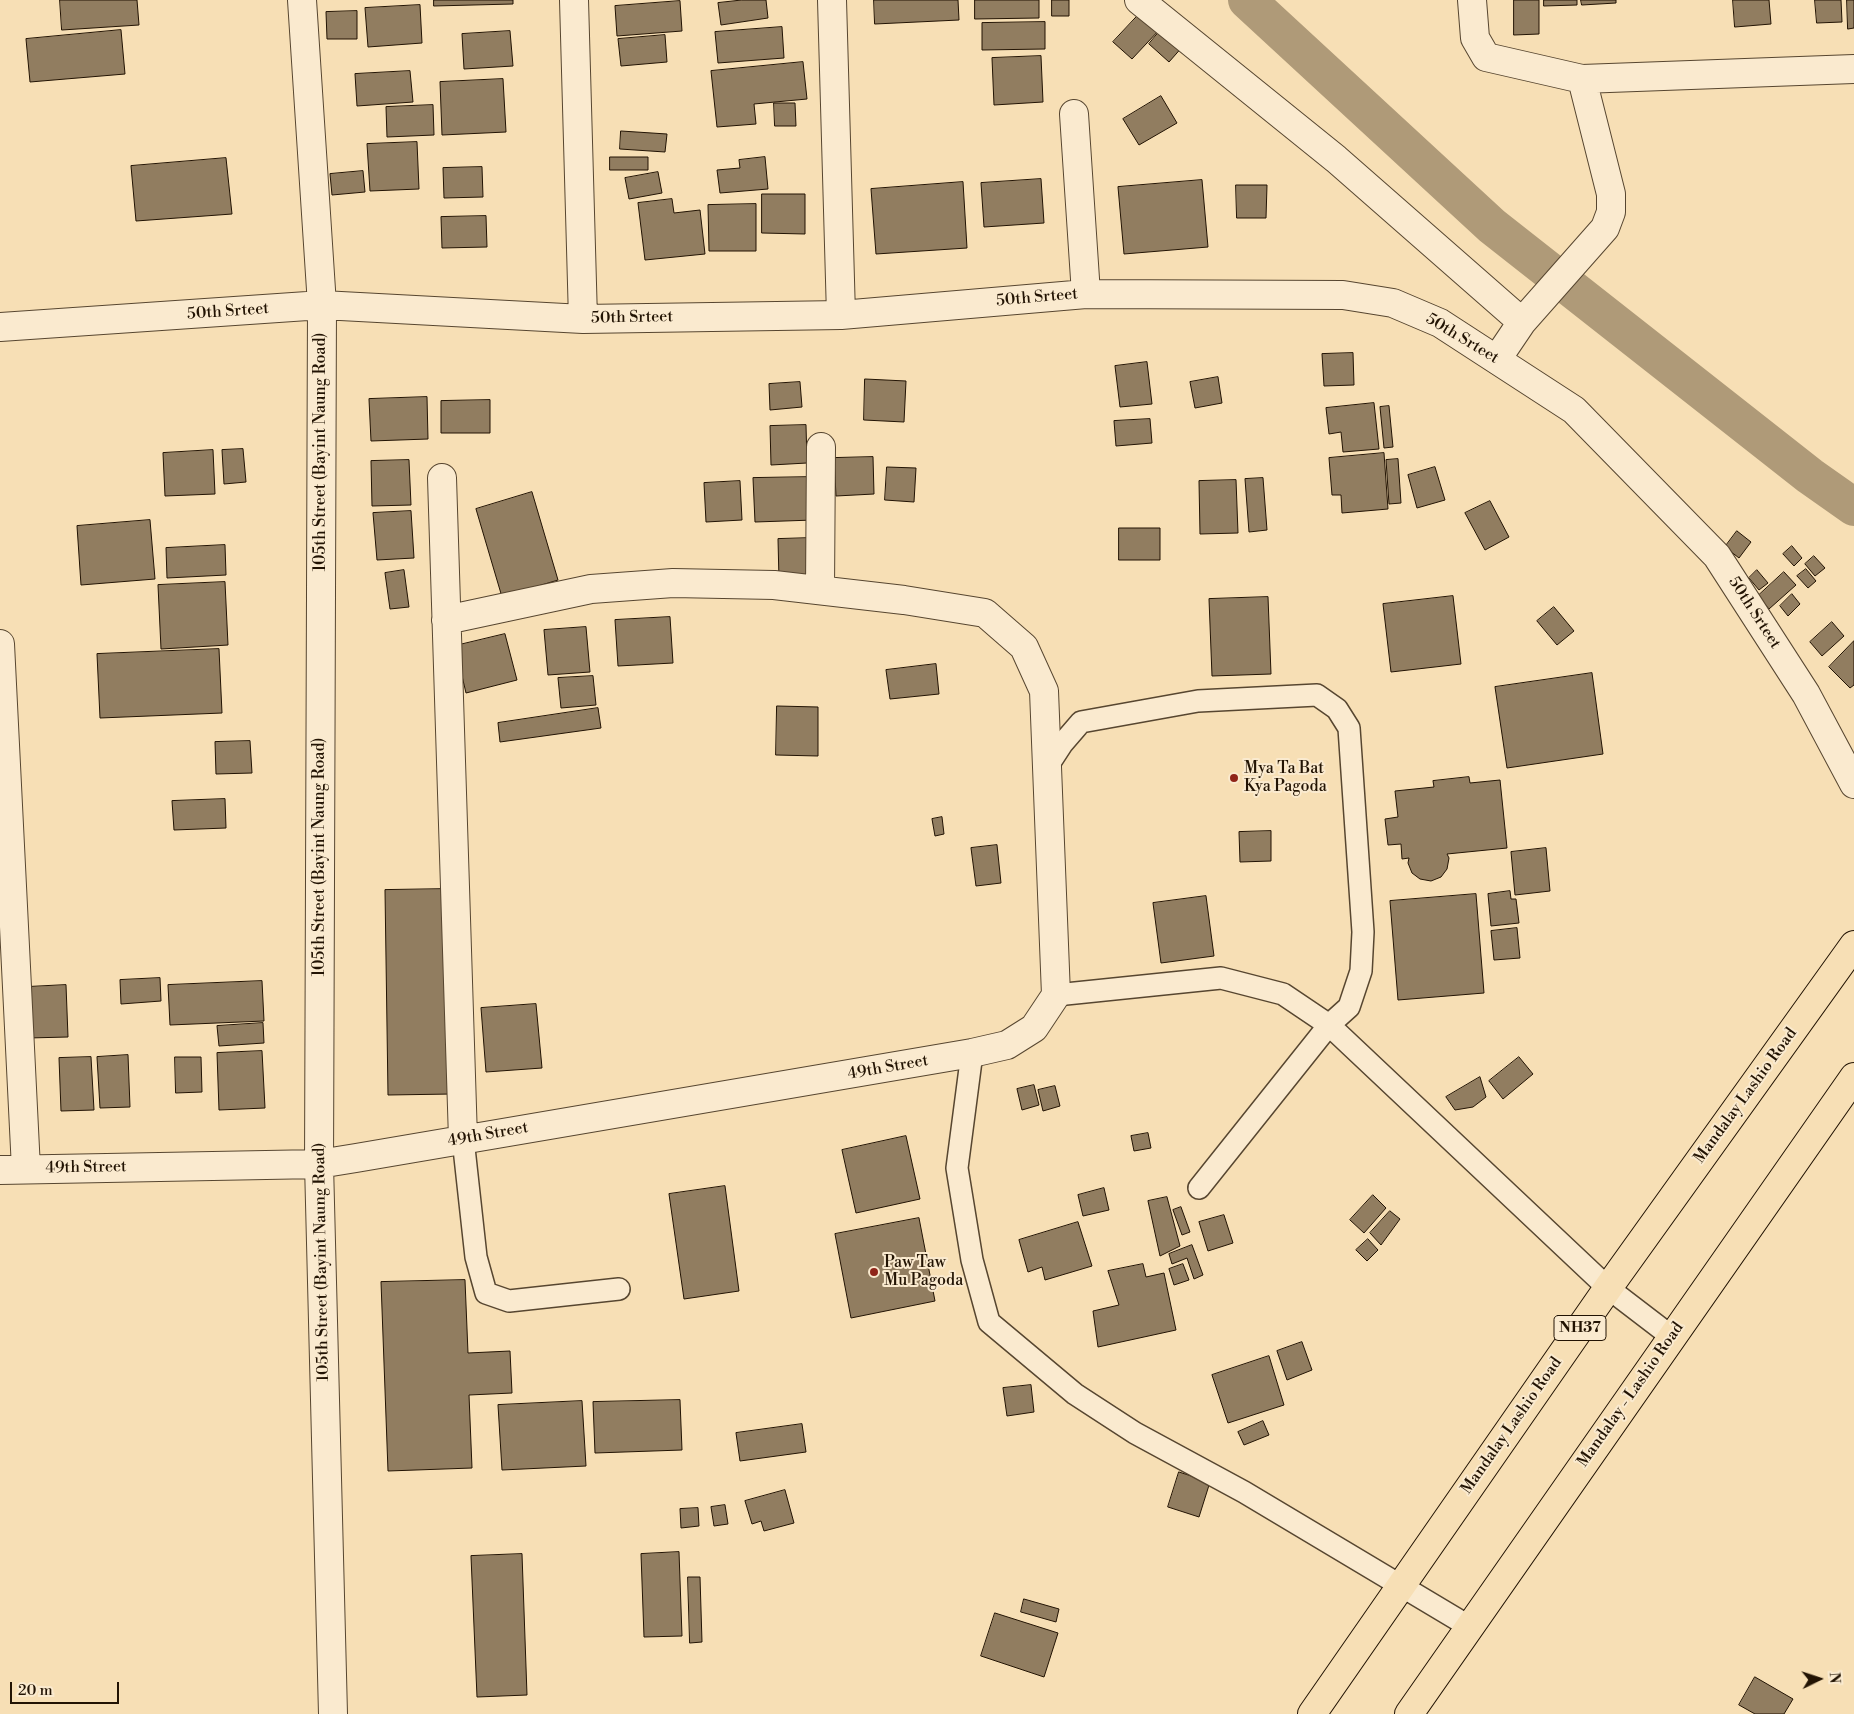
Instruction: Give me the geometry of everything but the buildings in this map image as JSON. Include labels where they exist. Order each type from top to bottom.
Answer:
[{"type":"highway","name":"Mandalay Lashio Road","points":[[1312,1714],[1608,1288],[1854,945]]},
{"type":"highway","name":"Mandalay - Lashio Road","points":[[1409,1714],[1854,1076]]},
{"type":"street","name":"105th Street (Bayint Naung Road)","points":[[302,0],[322,305],[318,1164],[333,1714]]},
{"type":"street","points":[[574,0],[583,319]]},
{"type":"street","points":[[832,0],[841,315]]},
{"type":"street","points":[[1139,0],[1336,159],[1522,322]]},
{"type":"street","points":[[1472,0],[1475,38],[1486,57],[1582,79],[1854,69]]},
{"type":"street","points":[[1497,360],[1522,322],[1605,228],[1611,212],[1611,194],[1582,79]]},
{"type":"street","points":[[1074,114],[1086,294]]},
{"type":"street","name":"50th Srteet","points":[[0,327],[322,305],[583,319],[841,315],[1086,294],[1343,295],[1393,303],[1440,323],[1574,410],[1717,556],[1806,694],[1854,784]]},
{"type":"street","points":[[820,590],[821,447]]},
{"type":"street","points":[[442,478],[463,1139]]},
{"type":"street","points":[[446,620],[591,589],[673,583],[774,585],[904,600],[985,613],[1024,647],[1044,691],[1056,995]]},
{"type":"street","points":[[0,644],[13,1170]]},
{"type":"street","name":"49th Street","points":[[13,1170],[318,1164],[972,1053],[1007,1045],[1034,1028],[1056,995]]},
{"type":"lane","points":[[1046,767],[1081,722],[1198,701],[1317,695],[1337,709],[1349,728],[1364,932],[1361,972],[1349,1007],[1329,1025],[1199,1188]]},
{"type":"lane","points":[[1056,995],[1221,978],[1283,994],[1329,1025],[1608,1288],[1672,1337]]},
{"type":"lane","points":[[972,1053],[957,1168],[972,1260],[989,1322],[1075,1394],[1135,1433],[1244,1492],[1470,1627]]},
{"type":"lane","points":[[463,1139],[476,1257],[486,1293],[509,1301],[619,1289]]},
{"type":"waterway","points":[[1247,0],[1492,226],[1810,476],[1854,507]]},
{"type":"place","name":"Mya Ta Bat Kya Pagoda","points":[[1234,778]]},
{"type":"place","name":"Paw Taw Mu Pagoda","points":[[874,1272]]}]
